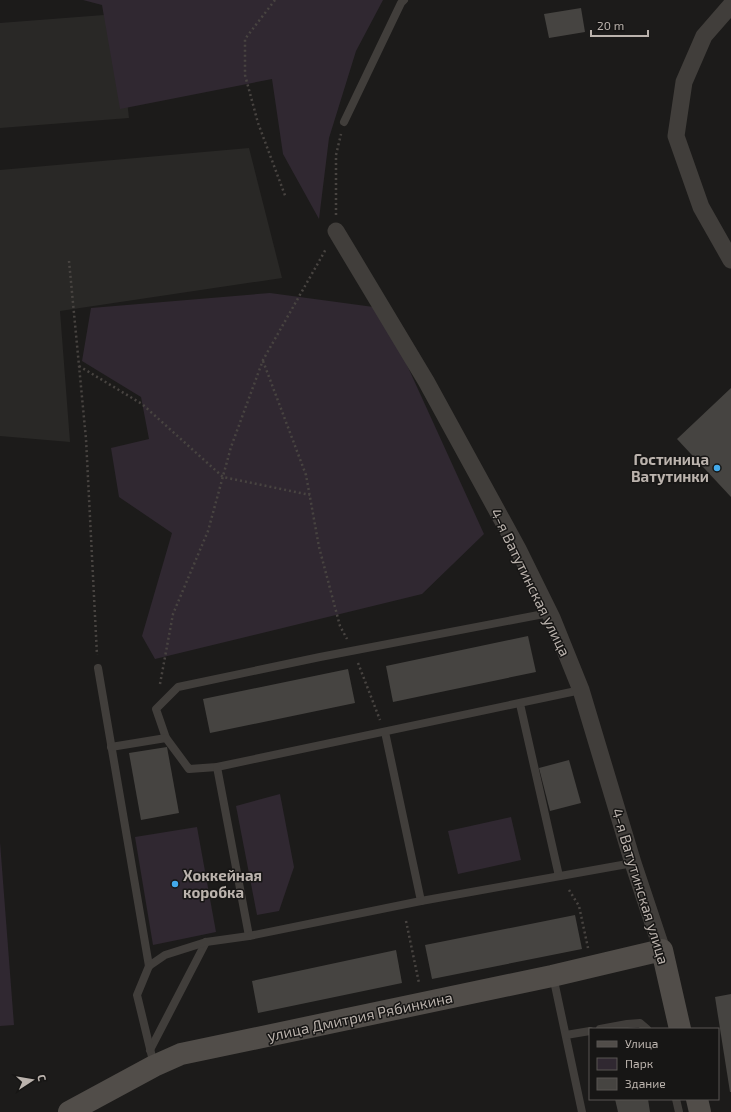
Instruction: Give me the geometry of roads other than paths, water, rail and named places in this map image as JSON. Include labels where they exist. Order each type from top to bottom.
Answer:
[{"type":"street","points":[[731,5],[704,36],[684,82],[676,136],[701,207],[731,260]]},
{"type":"street","name":"4-я Ватутинская улица","points":[[336,232],[430,388],[518,549],[549,613],[581,690],[633,862],[658,936],[680,1028]]},
{"type":"street","name":"улица Дмитрия Рябинкина","points":[[69,1112],[152,1058],[181,1054],[552,976],[662,950]]},
{"type":"street","points":[[697,1100],[700,1112]]},
{"type":"lane","points":[[344,122],[401,3],[404,0]]},
{"type":"lane","points":[[549,613],[178,687],[156,708],[166,738],[189,769],[217,767],[581,690]]},
{"type":"lane","points":[[98,668],[149,966],[137,995],[152,1058]]},
{"type":"lane","points":[[520,704],[559,876]]},
{"type":"lane","points":[[385,732],[421,901]]},
{"type":"lane","points":[[111,747],[166,738]]},
{"type":"lane","points":[[217,767],[248,936]]},
{"type":"lane","points":[[149,966],[165,955],[206,942],[248,936],[421,901],[633,862]]},
{"type":"lane","points":[[152,1058],[206,942]]},
{"type":"lane","points":[[552,976],[582,1112]]},
{"type":"lane","points":[[605,1028],[640,1023],[646,1028]]},
{"type":"lane","points":[[566,1035],[589,1031]]},
{"type":"lane","points":[[676,1100],[679,1112]]},
{"type":"place","name":"Гостиница Ватутинки","points":[[717,468]]},
{"type":"place","name":"Хоккейная коробка","points":[[175,884]]}]
